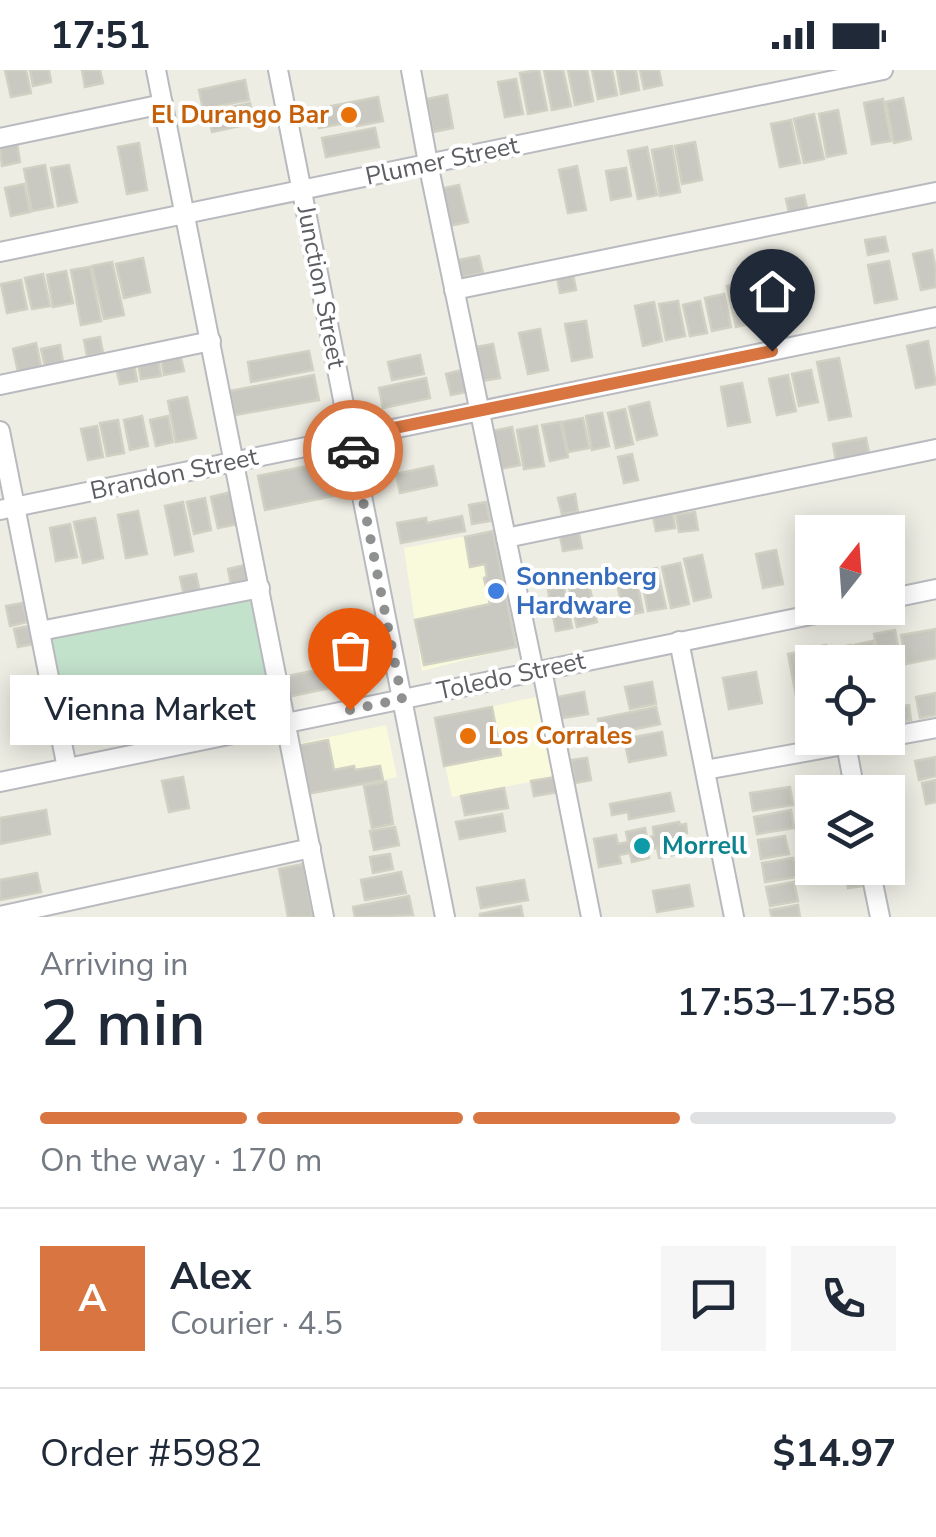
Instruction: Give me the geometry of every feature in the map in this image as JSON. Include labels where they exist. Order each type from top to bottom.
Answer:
[{"type":"street","points":[[156,70],[324,917]]},
{"type":"street","name":"Junction Street","points":[[278,70],[445,917]]},
{"type":"street","points":[[412,70],[479,411],[591,917]]},
{"type":"street","name":"Plumer Street","points":[[0,252],[883,70]]},
{"type":"street","points":[[0,138],[163,104]]},
{"type":"street","points":[[454,290],[936,192]]},
{"type":"street","name":"Brandon Street","points":[[8,508],[936,317]]},
{"type":"street","points":[[0,384],[211,341]]},
{"type":"street","points":[[0,432],[8,508],[40,631],[67,768]]},
{"type":"street","points":[[506,538],[936,450]]},
{"type":"street","points":[[40,631],[260,588]]},
{"type":"street","points":[[905,595],[936,589]]},
{"type":"street","name":"Toledo Street","points":[[0,782],[795,618]]},
{"type":"street","points":[[680,642],[734,917]]},
{"type":"street","points":[[905,733],[936,728]]},
{"type":"street","points":[[705,770],[795,753]]},
{"type":"street","points":[[0,916],[311,848]]},
{"type":"street","points":[[873,885],[880,917]]},
{"type":"street","points":[[92,897],[97,917]]},
{"type":"shaded area","points":[[493,531],[516,647],[422,671],[404,548]]},
{"type":"shaded area","points":[[253,596],[274,700],[71,742],[49,638]]},
{"type":"shaded area","points":[[541,696],[556,777],[452,797],[435,718]]},
{"type":"shaded area","points":[[386,725],[397,777],[301,797],[291,745]]},
{"type":"building","points":[[5,70],[26,70],[31,93],[11,97]]},
{"type":"building","points":[[30,70],[49,70],[51,82],[33,86]]},
{"type":"building","points":[[82,70],[100,70],[103,83],[85,87]]},
{"type":"building","points":[[539,70],[547,110],[528,114],[520,73]]},
{"type":"building","points":[[544,70],[563,70],[571,106],[552,110]]},
{"type":"building","points":[[568,70],[587,70],[593,101],[575,105]]},
{"type":"building","points":[[592,70],[612,70],[617,95],[598,99]]},
{"type":"building","points":[[617,70],[636,70],[639,90],[621,94]]},
{"type":"building","points":[[640,70],[659,70],[662,85],[644,89]]},
{"type":"building","points":[[516,79],[523,114],[505,117],[498,82]]},
{"type":"building","points":[[245,80],[249,100],[203,109],[199,90]]},
{"type":"building","points":[[447,95],[453,128],[433,132],[427,99]]},
{"type":"building","name":"El Durango Bar","points":[[378,97],[383,121],[319,128],[316,109]]},
{"type":"building","points":[[903,98],[911,139],[894,143],[886,102]]},
{"type":"building","points":[[883,99],[891,141],[872,144],[864,103]]},
{"type":"building","points":[[250,103],[254,123],[212,132],[208,112]]},
{"type":"building","points":[[838,110],[846,153],[827,157],[819,114]]},
{"type":"building","points":[[814,114],[824,159],[804,163],[794,119]]},
{"type":"building","points":[[791,120],[800,163],[780,167],[771,124]]},
{"type":"building","points":[[375,128],[379,147],[326,157],[322,138]]},
{"type":"building","points":[[695,142],[702,180],[682,184],[675,146]]},
{"type":"building","points":[[17,143],[20,162],[2,166],[0,147]]},
{"type":"building","points":[[139,143],[147,190],[127,194],[118,147]]},
{"type":"building","points":[[672,146],[680,192],[660,196],[652,150]]},
{"type":"building","points":[[647,147],[657,195],[638,199],[628,151]]},
{"type":"building","points":[[45,165],[53,207],[32,211],[24,169]]},
{"type":"building","points":[[69,165],[77,202],[58,206],[51,168]]},
{"type":"building","points":[[577,166],[586,210],[568,213],[559,170]]},
{"type":"building","points":[[626,168],[631,196],[611,200],[606,171]]},
{"type":"building","points":[[24,184],[30,212],[11,216],[5,188]]},
{"type":"building","points":[[459,185],[468,222],[449,226],[440,189]]},
{"type":"building","points":[[804,195],[807,208],[789,213],[786,199]]},
{"type":"building","points":[[885,237],[888,251],[868,255],[865,240]]},
{"type":"building","points":[[932,250],[936,287],[921,290],[913,254]]},
{"type":"building","points":[[479,256],[483,273],[462,277],[458,260]]},
{"type":"building","points":[[143,258],[150,292],[124,298],[116,264]]},
{"type":"building","points":[[889,261],[897,299],[875,303],[868,265]]},
{"type":"building","points":[[112,262],[124,315],[104,319],[92,266]]},
{"type":"building","points":[[90,267],[101,321],[81,325],[71,270]]},
{"type":"building","points":[[66,271],[73,303],[53,307],[47,275]]},
{"type":"building","points":[[43,274],[50,306],[32,309],[25,278]]},
{"type":"building","points":[[573,274],[576,290],[560,293],[557,277]]},
{"type":"building","points":[[21,280],[27,309],[7,313],[1,284]]},
{"type":"building","points":[[746,283],[754,323],[736,327],[727,286]]},
{"type":"building","points":[[768,283],[776,322],[758,325],[750,287]]},
{"type":"building","points":[[724,294],[731,327],[712,331],[705,298]]},
{"type":"building","points":[[678,301],[685,336],[666,340],[659,304]]},
{"type":"building","points":[[700,301],[707,333],[690,336],[683,305]]},
{"type":"building","points":[[654,302],[662,341],[643,346],[635,306]]},
{"type":"building","points":[[586,321],[592,357],[572,361],[565,324]]},
{"type":"building","points":[[540,329],[548,370],[528,374],[519,333]]},
{"type":"building","points":[[100,337],[103,353],[87,356],[84,340]]},
{"type":"building","points":[[928,341],[936,384],[916,388],[907,346]]},
{"type":"building","points":[[36,343],[41,366],[18,372],[13,349]]},
{"type":"building","points":[[493,344],[500,378],[482,381],[476,347]]},
{"type":"building","points":[[60,345],[63,362],[45,366],[41,349]]},
{"type":"building","points":[[309,351],[313,370],[251,382],[248,362]]},
{"type":"building","points":[[180,354],[184,371],[164,375],[161,358]]},
{"type":"building","points":[[420,355],[424,374],[392,380],[388,362]]},
{"type":"building","points":[[839,358],[851,416],[829,420],[817,362]]},
{"type":"building","points":[[158,359],[161,376],[141,379],[138,363]]},
{"type":"building","points":[[134,364],[137,381],[120,384],[116,368]]},
{"type":"building","points":[[462,370],[466,392],[451,395],[446,374]]},
{"type":"building","points":[[811,370],[818,402],[799,406],[792,374]]},
{"type":"building","points":[[314,375],[319,400],[235,415],[230,391]]},
{"type":"building","points":[[788,375],[796,411],[777,415],[769,379]]},
{"type":"building","points":[[426,378],[430,398],[383,408],[379,388]]},
{"type":"building","points":[[742,383],[750,422],[728,426],[721,387]]},
{"type":"building","points":[[187,397],[196,438],[176,442],[168,401]]},
{"type":"building","points":[[649,402],[657,435],[637,440],[629,407]]},
{"type":"building","points":[[625,409],[633,444],[616,448],[608,413]]},
{"type":"building","points":[[602,413],[609,446],[592,450],[586,416]]},
{"type":"building","points":[[142,416],[148,446],[130,450],[124,420]]},
{"type":"building","points":[[168,416],[173,442],[156,446],[150,420]]},
{"type":"building","points":[[583,418],[589,448],[568,452],[562,422]]},
{"type":"building","points":[[118,420],[124,453],[107,456],[100,423]]},
{"type":"building","points":[[560,422],[568,457],[550,461],[542,425]]},
{"type":"building","points":[[97,426],[103,457],[88,460],[81,429]]},
{"type":"building","points":[[537,426],[544,466],[524,469],[517,430]]},
{"type":"building","points":[[512,427],[520,465],[500,469],[492,431]]},
{"type":"building","points":[[866,438],[869,453],[836,460],[833,444]]},
{"type":"building","points":[[632,454],[638,480],[624,483],[618,457]]},
{"type":"building","points":[[332,461],[338,495],[265,510],[258,476]]},
{"type":"building","points":[[433,466],[437,485],[400,493],[396,474]]},
{"type":"building","points":[[231,492],[238,524],[218,528],[211,497]]},
{"type":"building","points":[[575,494],[578,512],[562,514],[558,498]]},
{"type":"building","points":[[205,498],[211,530],[194,534],[187,502]]},
{"type":"building","points":[[183,502],[193,551],[175,555],[165,506]]},
{"type":"building","points":[[486,502],[490,521],[472,524],[469,505]]},
{"type":"building","points":[[138,511],[147,554],[126,558],[118,515]]},
{"type":"building","points":[[695,512],[698,530],[679,532],[676,515]]},
{"type":"building","points":[[673,514],[675,528],[656,531],[653,517]]},
{"type":"building","points":[[462,516],[465,531],[401,543],[397,523],[426,518],[427,523]]},
{"type":"building","points":[[95,518],[103,558],[83,563],[74,522]]},
{"type":"building","points":[[70,524],[77,557],[56,561],[50,528]]},
{"type":"building","name":"Sonnenberg Hardware","points":[[493,531],[516,647],[424,665],[415,620],[490,604],[485,564],[470,567],[465,537]]},
{"type":"building","points":[[579,533],[582,548],[563,551],[560,536]]},
{"type":"building","points":[[776,550],[783,584],[763,588],[756,554]]},
{"type":"building","points":[[702,555],[711,597],[694,601],[684,559]]},
{"type":"building","points":[[680,563],[689,604],[671,608],[662,567]]},
{"type":"building","points":[[245,565],[249,581],[231,585],[228,569]]},
{"type":"building","points":[[657,568],[666,608],[648,611],[640,572]]},
{"type":"building","points":[[196,574],[200,592],[184,596],[180,577]]},
{"type":"building","points":[[588,579],[597,622],[577,627],[568,583]]},
{"type":"building","points":[[637,580],[643,612],[624,616],[617,583]]},
{"type":"building","points":[[564,587],[572,628],[556,631],[548,590]]},
{"type":"building","points":[[23,603],[27,622],[10,626],[6,606]]},
{"type":"building","points":[[29,626],[33,644],[18,647],[14,629]]},
{"type":"building","points":[[936,629],[936,658],[906,664],[901,635]]},
{"type":"building","points":[[895,630],[898,645],[876,645],[874,634]]},
{"type":"building","points":[[795,653],[795,691],[788,654]]},
{"type":"building","points":[[370,659],[374,679],[287,697],[283,677]]},
{"type":"building","points":[[756,672],[762,703],[729,709],[723,678]]},
{"type":"building","points":[[652,682],[656,704],[630,709],[625,687]]},
{"type":"building","points":[[584,692],[588,714],[562,718],[558,697]]},
{"type":"building","points":[[936,693],[936,715],[920,718],[916,697]]},
{"type":"building","points":[[905,705],[909,705],[911,720],[905,721]]},
{"type":"building","name":"Los Corrales","points":[[492,707],[501,755],[444,766],[435,718]]},
{"type":"building","points":[[656,707],[660,724],[602,736],[598,719]]},
{"type":"building","points":[[662,732],[666,755],[629,762],[624,739]]},
{"type":"building","points":[[328,740],[334,770],[380,766],[383,780],[307,794],[297,746]]},
{"type":"building","points":[[936,757],[936,776],[919,780],[915,761]]},
{"type":"building","points":[[587,758],[591,780],[575,783],[571,760]]},
{"type":"building","points":[[183,777],[189,808],[169,812],[162,781]]},
{"type":"building","points":[[556,777],[559,792],[534,796],[531,781]]},
{"type":"building","points":[[936,780],[936,802],[926,804],[922,783]]},
{"type":"building","points":[[386,782],[393,824],[372,828],[364,786]]},
{"type":"building","points":[[790,787],[793,805],[753,811],[750,793]]},
{"type":"building","points":[[504,788],[508,808],[465,815],[461,796]]},
{"type":"building","points":[[670,793],[674,811],[629,819],[628,812],[612,815],[610,804]]},
{"type":"building","points":[[46,810],[50,834],[0,844],[0,818]]},
{"type":"building","points":[[791,810],[794,828],[757,834],[754,817]]},
{"type":"building","points":[[502,814],[505,831],[460,839],[456,822]]},
{"type":"building","name":"Morrell","points":[[686,824],[687,833],[681,834],[682,841],[689,840],[690,849],[683,853],[659,858],[657,848],[648,850],[649,858],[632,862],[630,853],[619,855],[621,863],[599,867],[594,839],[616,835],[618,844],[628,842],[626,832],[645,828],[647,838],[654,836],[653,827]]},
{"type":"building","points":[[395,827],[399,845],[374,850],[370,831]]},
{"type":"building","points":[[785,836],[789,854],[761,859],[758,840]]},
{"type":"building","points":[[390,854],[393,869],[373,873],[370,857]]},
{"type":"building","points":[[793,858],[795,877],[765,882],[762,863]]},
{"type":"building","points":[[303,864],[313,917],[288,917],[279,869]]},
{"type":"building","points":[[401,872],[406,893],[365,900],[361,880]]},
{"type":"building","points":[[37,873],[41,892],[0,900],[0,880]]},
{"type":"building","points":[[524,880],[528,900],[481,908],[477,888]]},
{"type":"building","points":[[794,882],[798,901],[770,906],[766,887]]},
{"type":"building","points":[[689,885],[693,906],[657,912],[653,891]]},
{"type":"building","points":[[409,896],[413,915],[355,917],[353,907]]},
{"type":"building","points":[[798,905],[800,917],[772,917],[770,910]]},
{"type":"building","points":[[521,906],[523,917],[480,917],[480,914]]},
{"type":"way so far","points":[[350,710],[402,699],[353,450]]},
{"type":"place","name":"El Durango Bar","points":[[349,115]]},
{"type":"place","name":"Sonnenberg Hardware","points":[[496,591]]},
{"type":"place","name":"Vienna Market","points":[[350,710]]},
{"type":"place","name":"Los Corrales","points":[[468,736]]},
{"type":"place","name":"Morrell","points":[[642,846]]},
{"type":"route","points":[[353,450],[350,437],[772,351]]}]
